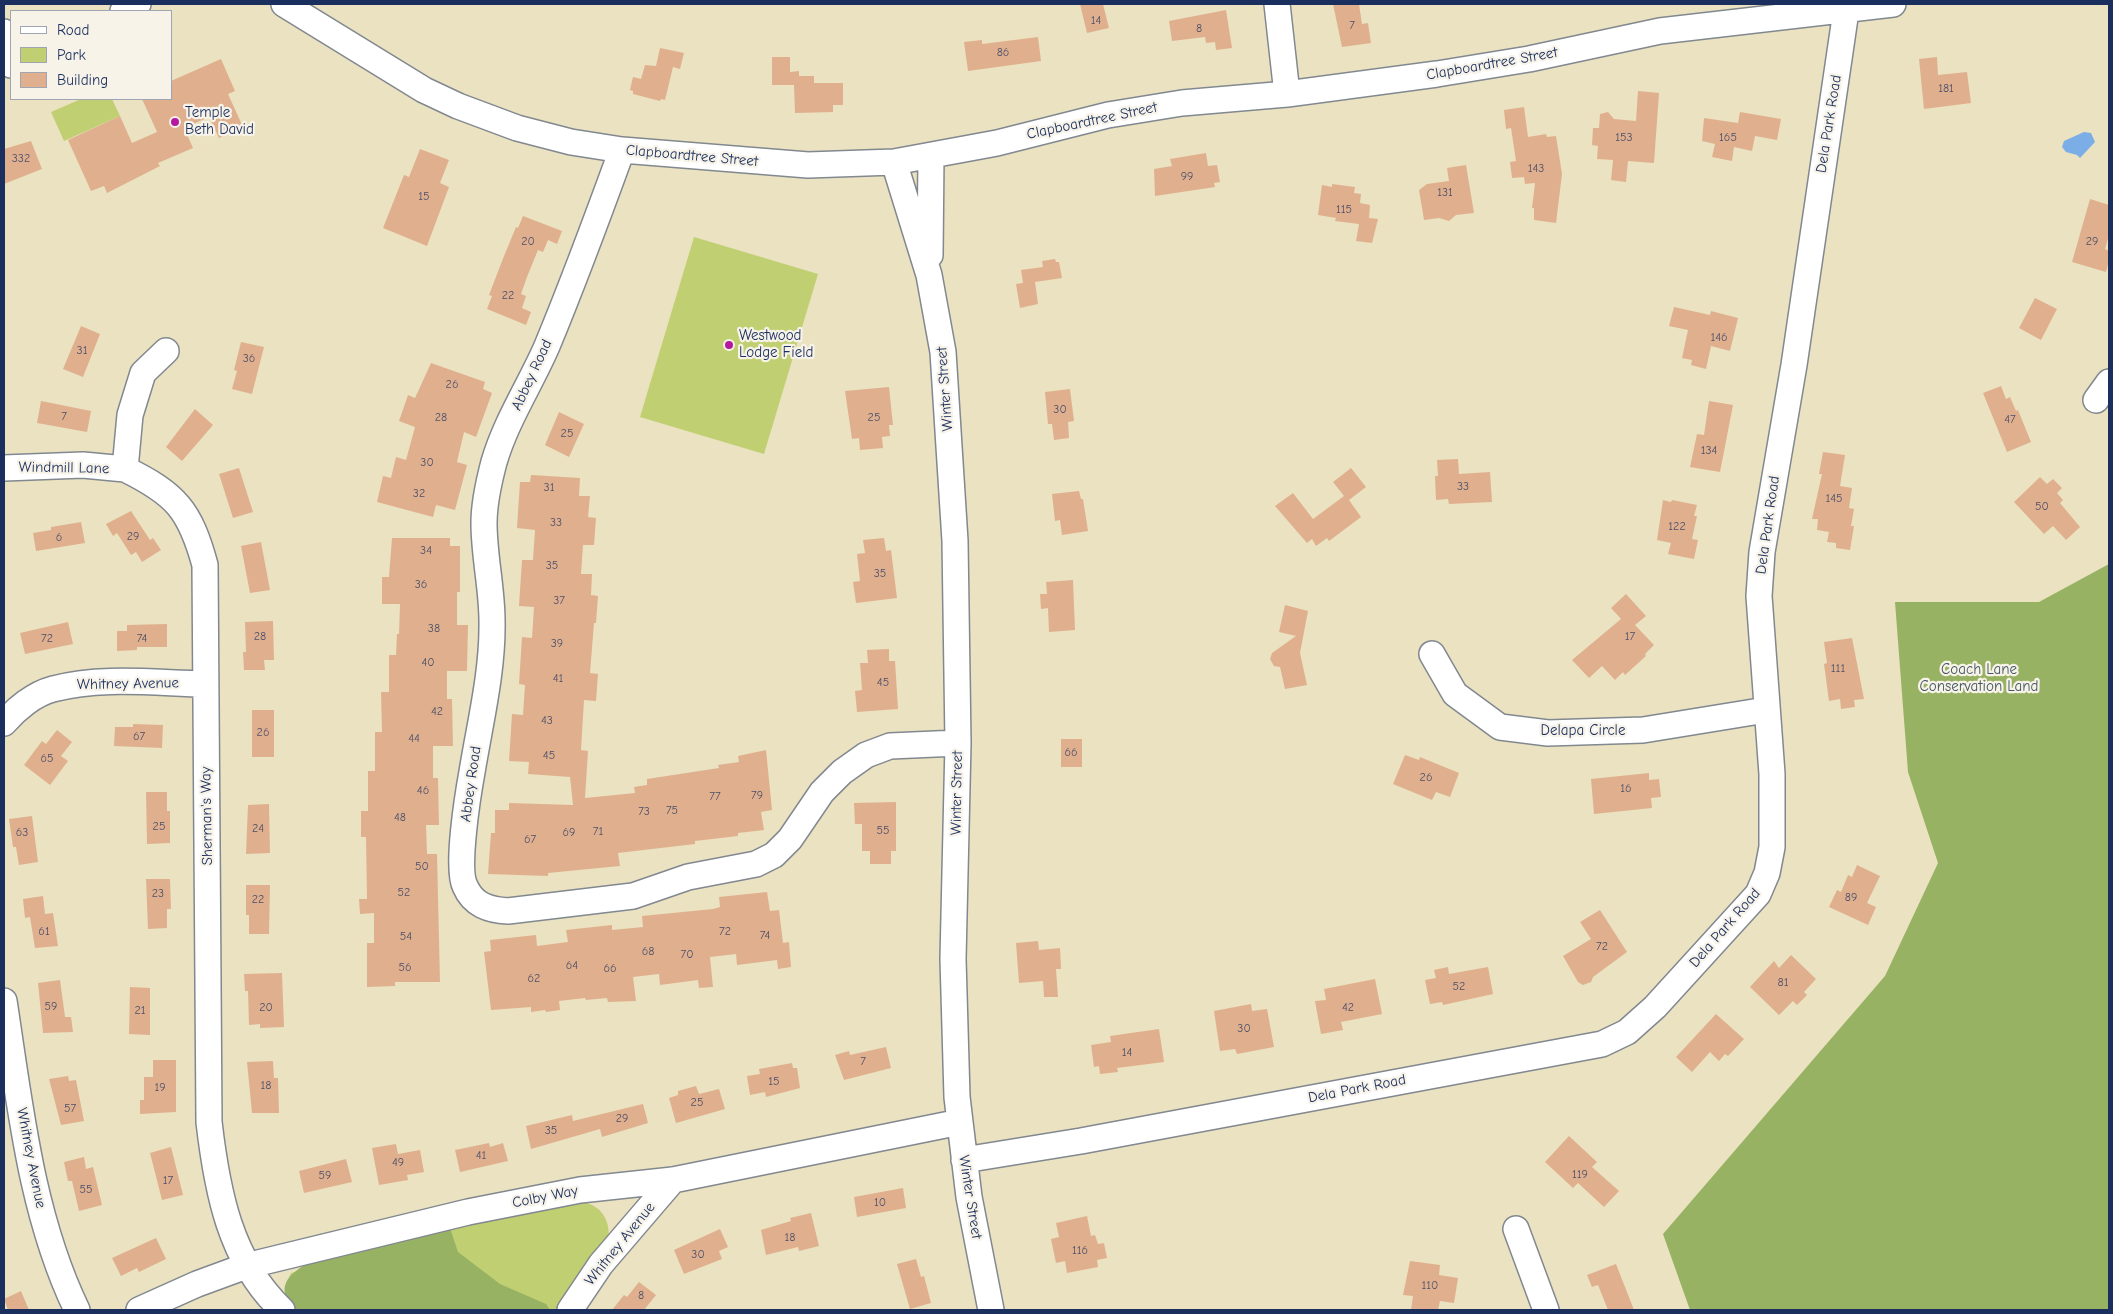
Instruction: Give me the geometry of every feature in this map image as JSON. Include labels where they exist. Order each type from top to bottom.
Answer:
[{"type":"street","points":[[125,10],[138,4]]},
{"type":"street","name":"Clapboardtree Street","points":[[284,4],[310,14],[424,90],[494,121],[571,142],[622,150],[808,165],[894,162],[931,157],[1108,115],[1182,103],[1288,94],[1437,74],[1529,59],[1660,31],[1846,11],[1893,4]]},
{"type":"street","points":[[1277,4],[1288,94]]},
{"type":"street","name":"Dela Park Road","points":[[964,1160],[1091,1139],[1602,1044],[1627,1032],[1655,1007],[1758,894],[1767,873],[1772,848],[1772,774],[1759,596],[1762,552],[1794,365],[1846,11]]},
{"type":"street","points":[[4,32],[10,60]]},
{"type":"street","name":"Abbey Road","points":[[622,150],[591,237],[546,348],[505,431],[494,462],[484,522],[492,622],[487,683],[468,795],[462,851],[464,885],[477,902],[489,910],[508,911],[634,896],[688,877],[756,864],[774,855],[790,838],[822,792],[842,772],[866,755],[890,746],[958,743]]},
{"type":"street","name":"Winter Street","points":[[929,275],[931,157]]},
{"type":"street","name":"Winter Street","points":[[894,162],[929,275],[943,352],[955,541],[958,743],[953,959],[957,1097],[964,1160],[981,1264],[991,1310]]},
{"type":"street","points":[[125,469],[130,415],[143,373],[166,351]]},
{"type":"street","name":"Windmill Lane","points":[[4,468],[83,465],[125,469]]},
{"type":"street","name":"Sherman's Way","points":[[125,469],[152,483],[182,508],[197,538],[205,566],[209,1122],[215,1174],[232,1235],[246,1266],[268,1297],[282,1310]]},
{"type":"street","name":"Delapa Circle","points":[[1432,654],[1456,694],[1500,727],[1548,733],[1643,730],[1766,710]]},
{"type":"street","name":"Whitney Avenue","points":[[4,723],[23,704],[51,689],[90,682],[205,684]]},
{"type":"street","name":"Whitney Avenue","points":[[4,1001],[40,1206],[51,1250],[77,1310]]},
{"type":"street","name":"Colby Way","points":[[139,1310],[197,1284],[246,1266],[477,1210],[580,1190],[673,1180],[960,1122]]},
{"type":"street","name":"Whitney Avenue","points":[[570,1310],[601,1264],[673,1180]]},
{"type":"street","points":[[1516,1230],[1546,1310]]},
{"type":"green space","points":[[79,100],[112,100],[120,116],[64,141],[51,112]]},
{"type":"green space","name":"Westwood Lodge Field","points":[[694,237],[818,274],[764,454],[640,417]]},
{"type":"green space","name":"Coach Lane Conservation Land","points":[[2109,564],[2109,1310],[1690,1310],[1663,1234],[1885,976],[1938,863],[1908,772],[1895,602],[2039,602]]},
{"type":"green space","points":[[579,1201],[593,1205],[602,1213],[607,1223],[609,1237],[559,1310],[296,1310],[288,1297],[286,1288],[291,1273],[450,1228]]},
{"type":"green space","points":[[450,1228],[458,1252],[500,1284],[546,1304],[550,1310],[296,1310],[289,1302],[285,1289],[286,1283],[294,1272],[308,1263]]},
{"type":"water","points":[[2084,132],[2091,133],[2095,142],[2080,158],[2077,155],[2066,152],[2062,147],[2064,141]]},
{"type":"building","points":[[1080,4],[1103,4],[1109,28],[1087,33]]},
{"type":"building","points":[[1333,4],[1359,4],[1362,24],[1368,23],[1371,43],[1342,47]]},
{"type":"building","points":[[1226,10],[1232,48],[1216,50],[1215,42],[1206,43],[1205,37],[1172,41],[1169,21]]},
{"type":"building","points":[[1038,37],[1041,61],[968,71],[964,42],[982,40],[982,44]]},
{"type":"building","points":[[660,48],[684,53],[680,69],[673,67],[665,100],[661,99],[660,101],[633,94],[633,91],[630,90],[633,77],[641,79],[645,65],[656,66]]},
{"type":"building","points":[[772,57],[790,57],[790,72],[799,71],[799,76],[814,76],[814,83],[843,83],[843,105],[833,105],[833,112],[795,113],[794,85],[772,85]]},
{"type":"building","points":[[1937,57],[1938,75],[1967,72],[1971,103],[1924,109],[1919,59]]},
{"type":"building","name":"Temple Beth David","points":[[221,59],[235,91],[228,94],[243,127],[219,138],[209,117],[184,128],[193,148],[158,163],[160,166],[107,193],[104,186],[91,191],[68,140],[120,116],[132,143],[157,132],[142,100],[172,100],[172,81]]},
{"type":"building","points":[[1638,91],[1659,93],[1654,163],[1628,161],[1626,182],[1611,180],[1613,160],[1597,159],[1598,146],[1592,145],[1593,128],[1599,128],[1600,114],[1608,112],[1614,119],[1636,121]]},
{"type":"building","points":[[1524,107],[1528,137],[1546,134],[1547,137],[1556,136],[1562,174],[1556,223],[1534,220],[1534,208],[1532,208],[1535,183],[1525,184],[1524,177],[1512,178],[1510,162],[1516,161],[1511,128],[1506,129],[1504,110]]},
{"type":"building","points":[[1740,112],[1781,119],[1777,140],[1755,136],[1752,151],[1734,147],[1732,161],[1712,157],[1715,144],[1702,141],[1704,118],[1738,123]]},
{"type":"building","points":[[31,141],[42,169],[4,184],[4,149]]},
{"type":"building","points":[[420,149],[449,160],[440,183],[449,187],[427,246],[383,228],[404,175],[409,177]]},
{"type":"building","points":[[1206,153],[1208,166],[1217,165],[1220,182],[1214,183],[1215,187],[1155,196],[1154,169],[1172,166],[1170,159]]},
{"type":"building","points":[[1466,165],[1474,213],[1456,215],[1449,221],[1439,218],[1424,220],[1419,190],[1427,184],[1449,181],[1447,168]]},
{"type":"building","points":[[1332,184],[1355,187],[1354,193],[1361,194],[1360,203],[1370,205],[1369,218],[1378,219],[1372,243],[1356,241],[1359,224],[1335,221],[1336,218],[1318,215],[1322,185],[1332,187]]},
{"type":"building","points":[[2090,199],[2109,205],[2109,235],[2105,249],[2109,251],[2109,260],[2106,272],[2072,262]]},
{"type":"building","points":[[523,216],[562,231],[557,244],[548,240],[543,252],[538,250],[527,277],[521,294],[526,296],[522,308],[531,312],[526,325],[487,309],[492,296],[489,295],[504,256],[516,227],[518,228]]},
{"type":"building","points":[[1055,259],[1056,262],[1059,262],[1062,278],[1035,282],[1038,304],[1020,308],[1016,284],[1023,283],[1021,270],[1043,267],[1042,261]]},
{"type":"building","points":[[2035,298],[2057,309],[2041,340],[2019,328]]},
{"type":"building","points":[[1674,307],[1710,315],[1711,311],[1738,318],[1730,351],[1711,346],[1706,369],[1691,365],[1692,360],[1682,358],[1688,330],[1669,326]]},
{"type":"building","points":[[81,326],[100,334],[83,377],[63,369]]},
{"type":"building","points":[[241,342],[264,347],[252,394],[232,389],[237,371],[234,370]]},
{"type":"building","points":[[431,363],[485,382],[483,389],[492,393],[476,437],[464,432],[457,462],[467,465],[455,510],[436,505],[433,517],[377,502],[383,476],[391,478],[396,457],[406,460],[415,427],[399,421],[408,395],[415,398]]},
{"type":"building","points":[[2001,386],[2006,399],[2010,397],[2016,411],[2018,410],[2031,442],[2007,452],[1983,393]]},
{"type":"building","points":[[889,387],[893,425],[889,425],[890,436],[882,437],[883,448],[860,450],[859,438],[852,439],[845,391]]},
{"type":"building","points":[[1070,389],[1074,421],[1068,422],[1069,438],[1054,440],[1052,424],[1048,424],[1045,392]]},
{"type":"building","points":[[41,401],[91,411],[87,432],[37,423]]},
{"type":"building","points":[[1709,401],[1733,405],[1720,472],[1690,467],[1697,434],[1704,435]]},
{"type":"building","points":[[195,409],[213,425],[182,461],[166,447]]},
{"type":"building","points":[[559,412],[584,424],[569,457],[545,445]]},
{"type":"building","points":[[1823,452],[1845,455],[1840,486],[1852,488],[1849,508],[1854,509],[1851,526],[1854,526],[1850,550],[1836,548],[1836,543],[1827,542],[1829,532],[1817,530],[1818,519],[1812,519],[1822,474],[1819,474]]},
{"type":"building","points":[[1458,459],[1459,474],[1490,472],[1492,502],[1449,504],[1448,499],[1436,500],[1435,476],[1438,476],[1437,460]]},
{"type":"building","points":[[239,468],[253,512],[233,518],[219,474]]},
{"type":"building","points":[[1351,468],[1366,487],[1349,500],[1361,517],[1329,541],[1327,538],[1316,546],[1312,539],[1307,543],[1275,506],[1293,493],[1313,519],[1344,496],[1333,482]]},
{"type":"building","points":[[531,475],[580,478],[579,496],[590,496],[588,517],[596,518],[594,545],[583,545],[581,574],[592,574],[591,595],[598,596],[590,673],[598,674],[596,701],[584,700],[581,750],[588,751],[585,798],[635,793],[634,787],[647,785],[647,779],[719,768],[718,765],[739,762],[738,756],[766,750],[772,810],[761,812],[764,830],[738,833],[738,836],[695,841],[695,844],[618,853],[620,866],[548,873],[548,876],[488,874],[491,833],[495,833],[495,810],[509,810],[509,803],[573,805],[570,777],[528,774],[529,762],[509,761],[512,714],[523,715],[525,685],[519,684],[522,637],[532,638],[534,607],[519,606],[522,560],[533,560],[535,530],[517,528],[520,482],[530,482]]},
{"type":"building","points":[[2040,477],[2047,484],[2053,479],[2062,488],[2057,493],[2063,500],[2060,503],[2080,527],[2066,540],[2053,526],[2044,534],[2014,502]]},
{"type":"building","points":[[1079,491],[1081,499],[1083,499],[1088,531],[1062,535],[1060,520],[1055,521],[1052,494]]},
{"type":"building","points":[[1663,500],[1697,505],[1694,516],[1697,516],[1692,539],[1698,540],[1694,559],[1668,554],[1671,543],[1657,540]]},
{"type":"building","points":[[131,511],[150,540],[153,538],[161,550],[142,562],[136,552],[131,555],[117,533],[113,536],[106,524]]},
{"type":"building","points":[[81,522],[85,543],[36,551],[33,533],[51,530],[51,527]]},
{"type":"building","points":[[392,538],[450,538],[450,546],[460,546],[460,592],[457,592],[457,625],[468,625],[467,671],[447,671],[447,699],[452,699],[453,746],[433,746],[433,778],[438,778],[439,825],[426,825],[427,854],[437,854],[440,982],[395,982],[395,986],[367,987],[367,943],[374,943],[374,913],[360,914],[359,899],[367,899],[366,837],[361,837],[361,811],[368,811],[368,771],[375,771],[375,732],[382,732],[381,692],[389,692],[389,655],[396,655],[397,634],[399,634],[400,604],[382,604],[382,577],[389,577]]},
{"type":"building","points":[[884,538],[886,551],[891,550],[897,598],[856,603],[853,582],[860,581],[857,554],[865,553],[863,540]]},
{"type":"building","points":[[261,542],[270,590],[250,593],[241,546]]},
{"type":"building","points":[[1073,580],[1075,630],[1049,632],[1048,608],[1041,609],[1040,594],[1047,594],[1046,582]]},
{"type":"building","points":[[1626,594],[1646,616],[1635,625],[1654,645],[1645,654],[1646,656],[1625,675],[1623,672],[1615,680],[1602,666],[1589,678],[1572,660],[1621,619],[1611,608]]},
{"type":"building","points":[[1285,605],[1308,611],[1300,653],[1307,685],[1285,689],[1280,667],[1274,666],[1270,659],[1272,653],[1296,636],[1279,632]]},
{"type":"building","points":[[273,621],[274,660],[264,660],[265,670],[244,670],[243,652],[246,652],[245,622]]},
{"type":"building","points":[[68,622],[73,644],[25,654],[20,633]]},
{"type":"building","points":[[167,624],[167,647],[137,647],[137,650],[117,651],[117,631],[127,631],[127,625]]},
{"type":"building","points":[[1852,638],[1864,699],[1854,700],[1855,707],[1841,709],[1840,699],[1829,701],[1824,664],[1827,663],[1824,642]]},
{"type":"building","points":[[889,649],[889,661],[895,661],[898,709],[857,712],[855,691],[862,690],[860,663],[868,663],[867,650]]},
{"type":"building","points":[[252,710],[274,710],[274,757],[252,757]]},
{"type":"building","points":[[133,724],[163,725],[162,748],[114,746],[115,727],[133,727]]},
{"type":"building","points":[[57,730],[72,742],[61,756],[68,761],[50,785],[24,765],[42,741],[46,744]]},
{"type":"building","points":[[1061,739],[1082,739],[1082,767],[1061,767]]},
{"type":"building","points":[[1405,755],[1419,760],[1420,757],[1459,773],[1450,797],[1436,792],[1432,800],[1393,784]]},
{"type":"building","points":[[1649,773],[1649,780],[1659,779],[1661,797],[1651,798],[1652,808],[1594,814],[1591,779]]},
{"type":"building","points":[[146,792],[167,792],[167,811],[170,811],[170,843],[147,844]]},
{"type":"building","points":[[896,802],[896,851],[891,851],[891,864],[870,864],[870,851],[862,851],[862,824],[855,824],[854,803]]},
{"type":"building","points":[[269,804],[270,853],[246,854],[248,805]]},
{"type":"building","points":[[32,816],[38,862],[19,865],[16,847],[13,847],[9,819]]},
{"type":"building","points":[[1857,865],[1880,876],[1867,903],[1876,907],[1868,925],[1829,907],[1837,890],[1841,892],[1848,875],[1852,877]]},
{"type":"building","points":[[146,879],[170,879],[171,909],[167,909],[167,928],[148,929]]},
{"type":"building","points":[[246,885],[270,885],[269,934],[249,934],[249,915],[246,915]]},
{"type":"building","points":[[767,892],[770,911],[779,910],[783,943],[789,942],[791,967],[778,969],[777,960],[737,965],[736,954],[710,957],[713,987],[699,988],[698,980],[660,985],[659,974],[633,977],[636,1001],[608,1002],[607,998],[586,1000],[585,998],[559,1001],[560,1010],[546,1012],[545,1010],[531,1012],[531,1007],[491,1010],[484,952],[491,951],[490,940],[536,935],[537,946],[568,942],[566,930],[612,925],[612,930],[643,927],[642,916],[713,909],[720,907],[719,897]]},
{"type":"building","points":[[43,896],[45,914],[53,913],[58,946],[35,948],[30,917],[25,918],[23,899]]},
{"type":"building","points":[[1600,910],[1627,952],[1593,977],[1591,982],[1583,985],[1578,982],[1563,956],[1591,939],[1580,922]]},
{"type":"building","points":[[1038,941],[1039,950],[1060,948],[1061,969],[1056,969],[1058,997],[1044,997],[1043,981],[1019,983],[1016,943]]},
{"type":"building","points":[[1791,955],[1816,979],[1804,992],[1807,995],[1797,1005],[1793,1001],[1779,1015],[1750,987],[1774,961],[1779,968]]},
{"type":"building","points":[[1448,967],[1449,974],[1488,967],[1493,994],[1443,1005],[1442,1002],[1430,1004],[1425,980],[1436,978],[1434,970]]},
{"type":"building","points":[[282,973],[284,1027],[260,1028],[260,1024],[249,1025],[248,991],[245,991],[244,974]]},
{"type":"building","points":[[1375,979],[1382,1014],[1341,1022],[1343,1030],[1321,1034],[1315,1001],[1326,1000],[1324,989]]},
{"type":"building","points":[[60,980],[65,1017],[71,1017],[73,1032],[43,1033],[38,983]]},
{"type":"building","points":[[130,987],[150,988],[150,1035],[129,1034]]},
{"type":"building","points":[[1251,1004],[1252,1011],[1267,1009],[1274,1047],[1237,1054],[1235,1049],[1220,1051],[1214,1011]]},
{"type":"building","points":[[1716,1014],[1744,1039],[1728,1056],[1725,1054],[1719,1061],[1710,1052],[1692,1072],[1676,1057]]},
{"type":"building","points":[[1159,1029],[1164,1062],[1117,1068],[1118,1072],[1100,1074],[1099,1066],[1094,1067],[1091,1045],[1111,1042],[1110,1036]]},
{"type":"building","points":[[886,1047],[891,1068],[844,1080],[835,1055],[849,1051],[850,1055]]},
{"type":"building","points":[[153,1060],[176,1060],[176,1112],[140,1114],[140,1100],[144,1100],[144,1077],[153,1077]]},
{"type":"building","points":[[273,1061],[274,1078],[278,1078],[279,1113],[252,1113],[247,1062]]},
{"type":"building","points":[[792,1063],[793,1068],[797,1068],[800,1088],[766,1097],[765,1092],[750,1095],[747,1076],[760,1074],[759,1069]]},
{"type":"building","points":[[68,1076],[69,1081],[76,1080],[84,1121],[61,1125],[49,1079]]},
{"type":"building","points":[[696,1086],[699,1094],[719,1089],[725,1109],[676,1123],[669,1098],[678,1095],[678,1091]]},
{"type":"building","points":[[643,1104],[648,1123],[602,1137],[600,1129],[531,1149],[526,1126],[572,1115],[573,1121]]},
{"type":"building","points":[[1569,1136],[1597,1162],[1592,1167],[1619,1191],[1604,1207],[1578,1183],[1573,1188],[1545,1162]]},
{"type":"building","points":[[489,1143],[490,1147],[503,1143],[508,1161],[460,1172],[455,1150]]},
{"type":"building","points":[[396,1144],[398,1154],[420,1150],[424,1172],[407,1175],[408,1180],[379,1185],[372,1148]]},
{"type":"building","points":[[171,1147],[183,1195],[162,1200],[150,1153]]},
{"type":"building","points":[[84,1157],[86,1169],[93,1167],[102,1205],[79,1211],[72,1181],[68,1181],[64,1162]]},
{"type":"building","points":[[346,1159],[352,1182],[304,1193],[299,1171]]},
{"type":"building","points":[[903,1188],[906,1208],[857,1217],[854,1197]]},
{"type":"building","points":[[811,1213],[819,1246],[799,1251],[798,1247],[766,1255],[761,1230],[791,1221],[790,1218]]},
{"type":"building","points":[[1087,1216],[1091,1236],[1095,1235],[1098,1244],[1104,1243],[1107,1258],[1097,1260],[1098,1267],[1067,1273],[1065,1261],[1056,1263],[1051,1239],[1059,1237],[1056,1223]]},
{"type":"building","points":[[720,1229],[728,1247],[719,1251],[722,1259],[684,1274],[674,1250]]},
{"type":"building","points":[[156,1238],[166,1259],[139,1272],[137,1268],[121,1276],[112,1258]]},
{"type":"building","points":[[916,1259],[921,1277],[924,1276],[931,1303],[910,1309],[897,1264]]},
{"type":"building","points":[[1410,1261],[1440,1265],[1439,1275],[1458,1278],[1454,1303],[1440,1301],[1438,1310],[1411,1310],[1413,1296],[1403,1295]]},
{"type":"building","points":[[1616,1264],[1634,1310],[1608,1310],[1598,1285],[1592,1287],[1587,1275]]},
{"type":"building","points":[[639,1282],[656,1295],[644,1310],[612,1310],[624,1295],[627,1297]]},
{"type":"building","points":[[21,1291],[29,1310],[8,1310],[4,1299]]},
{"type":"place","name":"Temple Beth David","points":[[175,122]]},
{"type":"place","name":"Westwood Lodge Field","points":[[729,345]]}]
